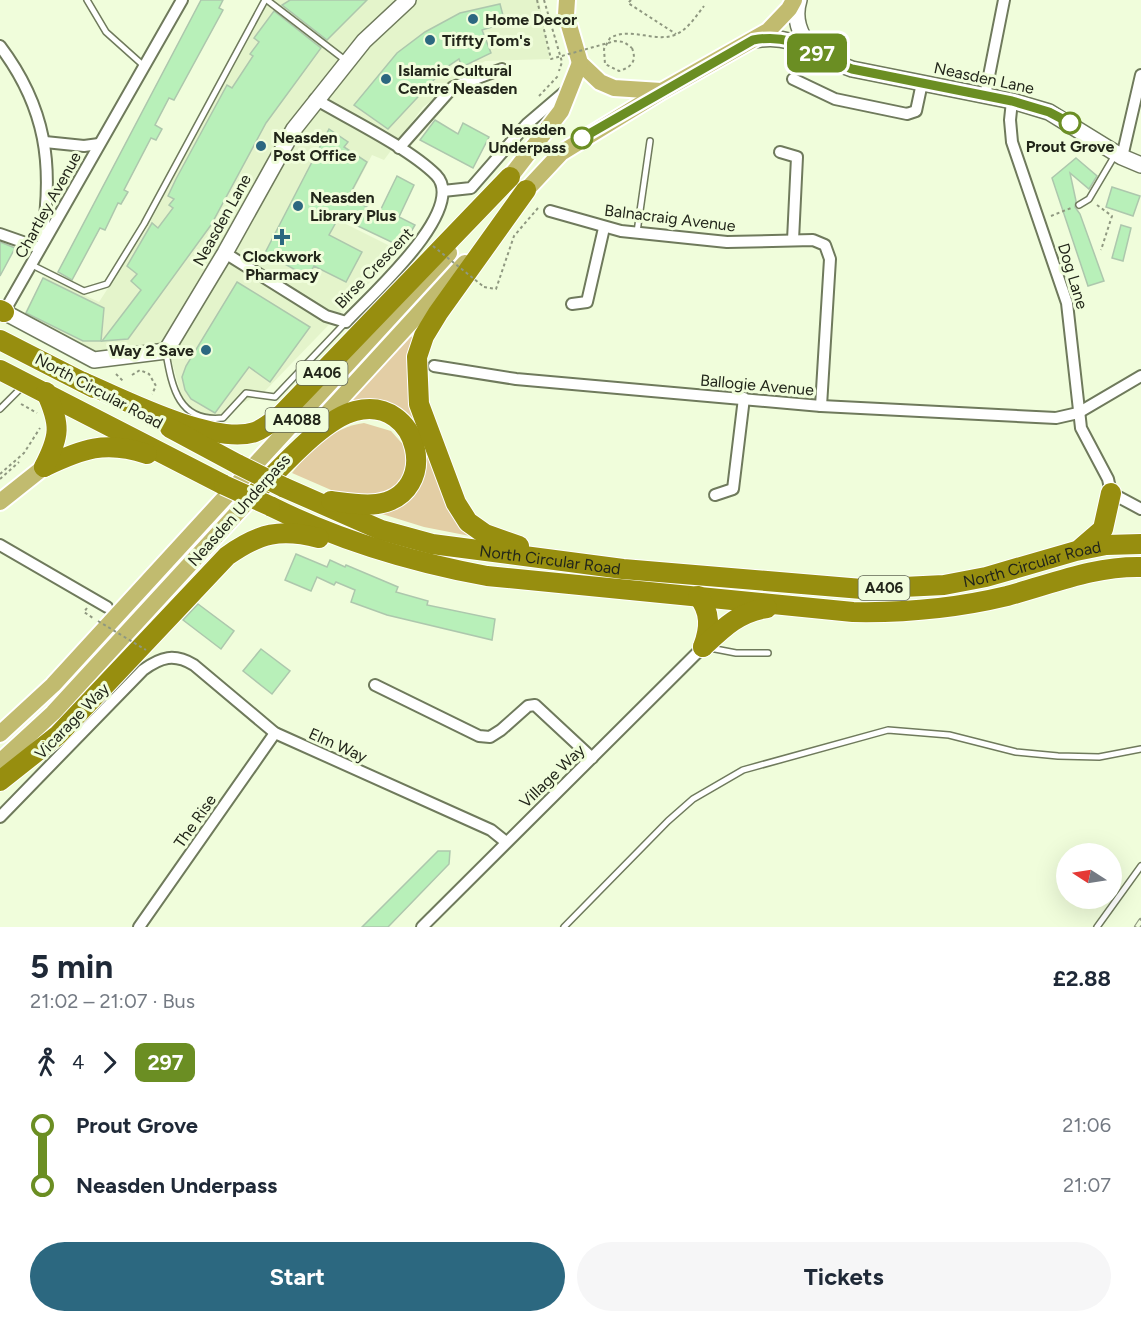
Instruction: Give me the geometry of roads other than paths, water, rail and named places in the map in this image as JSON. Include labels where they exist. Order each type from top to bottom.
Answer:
[{"type":"highway","name":"A406","points":[[83,382],[198,428],[231,434],[255,432],[282,414],[510,177]]},
{"type":"highway","name":"A406","points":[[526,190],[424,336],[417,357],[418,404],[456,503],[468,522],[485,534],[507,543],[623,569]]},
{"type":"highway","name":"North Circular Road","points":[[0,340],[291,490],[381,530],[432,544],[623,569],[862,589],[944,585],[986,577],[1076,551],[1141,544]]},
{"type":"highway","name":"North Circular Road","points":[[0,370],[198,472],[337,537],[403,559],[487,576],[698,596],[781,607],[862,612],[919,611],[1008,596],[1088,572],[1141,567]]},
{"type":"highway","points":[[44,468],[54,448],[58,430],[54,409],[46,392]]},
{"type":"highway","name":"A406","points":[[259,489],[325,428],[354,411],[368,409],[387,413],[404,424],[416,447],[416,470],[402,492],[390,500],[362,504],[291,490]]},
{"type":"highway","points":[[44,468],[80,451],[110,446],[140,452],[198,472]]},
{"type":"highway","points":[[1076,551],[1104,529],[1111,493]]},
{"type":"highway","name":"A406","points":[[0,781],[58,735],[211,572],[244,544],[260,536],[294,533],[403,559]]},
{"type":"highway","points":[[698,596],[706,606],[708,619],[708,633],[703,647]]},
{"type":"highway","points":[[703,647],[729,622],[751,610],[781,607]]},
{"type":"main road","name":"A4088","points":[[580,63],[600,82],[614,88],[635,92],[662,91],[768,31],[789,9],[794,0]]},
{"type":"main road","points":[[563,3],[580,63]]},
{"type":"main road","name":"Neasden Underpass","points":[[0,734],[53,685],[404,305],[554,123],[580,63]]},
{"type":"main road","name":"Neasden Underpass","points":[[0,762],[53,713],[416,318],[526,190],[561,153],[662,91]]},
{"type":"main road","points":[[0,502],[44,468]]},
{"type":"street","name":"Chartley Avenue","points":[[2,311],[32,265],[182,0]]},
{"type":"street","name":"Neasden Lane","points":[[166,351],[225,253],[294,129],[315,99],[364,41],[408,0]]},
{"type":"street","points":[[799,0],[795,12],[800,32],[810,49]]},
{"type":"street","points":[[985,96],[1004,0]]},
{"type":"street","name":"Neasden Lane","points":[[753,40],[773,36],[792,40],[832,62],[852,69],[1012,101],[1061,117],[1119,156],[1141,165]]},
{"type":"street","points":[[0,46],[26,83],[45,142],[48,170],[47,209],[40,248],[0,234]]},
{"type":"street","points":[[399,148],[453,87],[502,69]]},
{"type":"street","points":[[1119,156],[1141,75]]},
{"type":"street","points":[[792,79],[835,99],[907,114],[916,111],[922,83]]},
{"type":"street","points":[[315,99],[399,148],[437,176],[443,191],[471,188],[527,124],[570,87]]},
{"type":"street","name":"Dog Lane","points":[[1012,101],[1010,133],[1067,303],[1078,413],[1086,439],[1108,479],[1111,493]]},
{"type":"street","name":"Chartley Avenue","points":[[45,142],[84,146],[99,144]]},
{"type":"street","points":[[780,152],[797,157],[793,240]]},
{"type":"street","name":"Birse Crescent","points":[[225,253],[326,316],[346,322],[427,235],[443,199],[443,191]]},
{"type":"street","name":"Balnacraig Avenue","points":[[549,211],[604,228],[637,232],[727,242],[813,240],[825,244],[830,259],[821,406]]},
{"type":"street","points":[[572,304],[587,302],[604,228]]},
{"type":"street","points":[[2,311],[94,360],[166,351]]},
{"type":"street","name":"Ballogie Avenue","points":[[434,366],[516,379],[821,406],[1056,418],[1078,413]]},
{"type":"street","points":[[1078,413],[1141,376]]},
{"type":"street","points":[[715,495],[733,489],[737,473],[744,398]]},
{"type":"street","points":[[1111,493],[1141,509]]},
{"type":"street","points":[[0,545],[107,607]]},
{"type":"street","name":"Village Way","points":[[422,927],[703,647]]},
{"type":"street","name":"Elm Way","points":[[171,656],[182,658],[194,665],[275,733],[491,830],[506,842]]},
{"type":"street","name":"Vicarage Way","points":[[0,817],[142,670],[156,660],[171,656]]},
{"type":"street","points":[[375,686],[479,736],[490,736],[501,730],[528,706],[535,705],[592,758]]},
{"type":"street","name":"The Rise","points":[[139,927],[275,733]]},
{"type":"lane","points":[[87,0],[106,32],[145,67]]},
{"type":"lane","points":[[32,265],[84,291],[107,284],[144,224],[266,0],[347,61]]},
{"type":"lane","points":[[637,232],[650,141]]},
{"type":"lane","points":[[1079,206],[1089,199],[1119,156]]},
{"type":"lane","points":[[166,351],[179,403],[184,408],[212,419],[223,418],[246,393],[275,398],[346,322]]},
{"type":"lane","points":[[0,409],[17,394],[25,382]]},
{"type":"lane","points":[[703,647],[736,653],[768,653]]},
{"type":"lane","points":[[564,927],[668,821],[701,794],[743,770],[888,730],[949,735],[1016,752],[1058,756],[1099,757],[1141,748]]},
{"type":"lane","points":[[1097,927],[1141,866]]},
{"type":"railway","points":[[1137,927],[1141,921]]},
{"type":"place","name":"Home Decor","points":[[473,19]]},
{"type":"place","name":"Tiffty Tom's","points":[[430,40]]},
{"type":"place","name":"Islamic Cultural Centre Neasden","points":[[386,79]]},
{"type":"place","name":"Prout Grove","points":[[1070,123]]},
{"type":"place","name":"Neasden Underpass","points":[[582,138]]},
{"type":"place","name":"Neasden Post Office","points":[[261,146]]},
{"type":"place","name":"Neasden Library Plus","points":[[298,206]]},
{"type":"place","name":"Clockwork Pharmacy","points":[[282,237]]},
{"type":"place","name":"Way 2 Save","points":[[206,350]]}]
